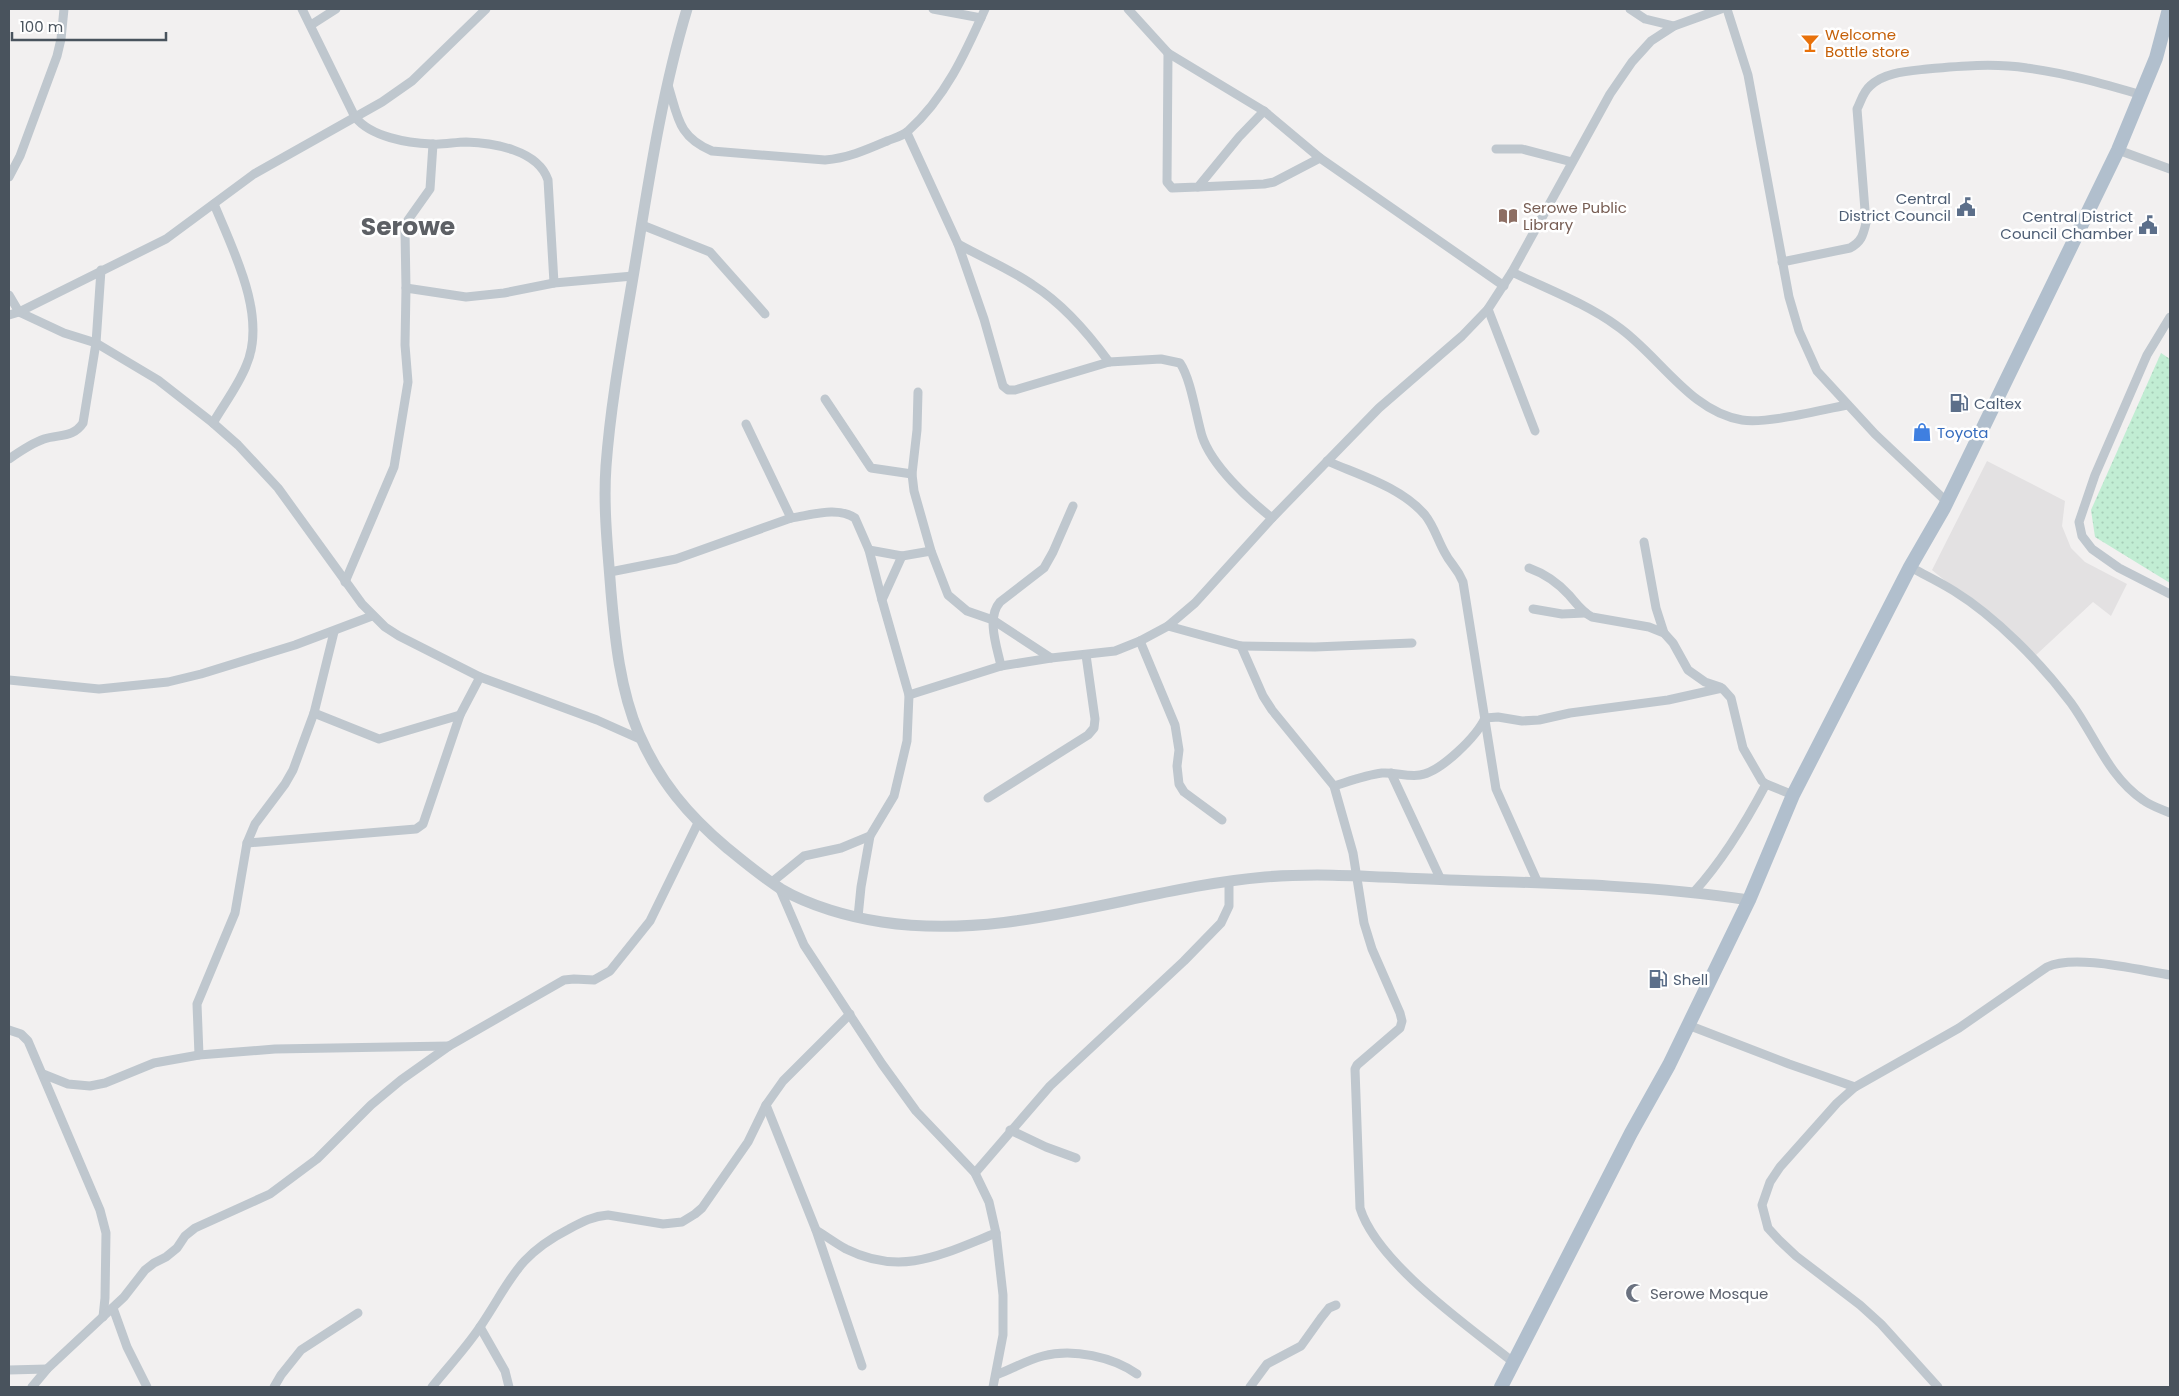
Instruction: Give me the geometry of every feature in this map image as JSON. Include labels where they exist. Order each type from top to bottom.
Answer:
[{"type":"main road","points":[[1501,1387],[1627,1142],[1669,1065],[1749,900],[1793,795],[1910,567],[1947,502],[2118,150],[2156,58],[2169,9]]},
{"type":"street","points":[[9,177],[20,156],[57,56],[61,40],[64,9]]},
{"type":"street","points":[[302,9],[355,117],[360,123],[374,131],[399,139],[433,144],[466,142],[493,145],[524,155],[542,166],[548,180],[554,283]]},
{"type":"street","points":[[311,25],[336,9]]},
{"type":"street","points":[[9,315],[19,312],[166,239],[254,174],[355,117],[412,82],[486,9]]},
{"type":"street","points":[[687,9],[667,82],[616,380],[606,467],[614,629],[619,661],[632,714],[642,740],[669,787],[698,823],[775,885],[798,897],[858,917],[882,922],[944,927],[1006,923],[1229,881],[1299,875],[1538,883],[1694,892],[1749,900]]},
{"type":"street","points":[[933,9],[981,18]]},
{"type":"street","points":[[667,82],[680,123],[687,136],[698,145],[712,151],[825,160],[854,155],[907,133],[947,87],[985,9]]},
{"type":"street","points":[[1128,9],[1168,53],[1264,111],[1320,158],[1504,286]]},
{"type":"street","points":[[1630,9],[1645,20],[1674,26]]},
{"type":"street","points":[[909,695],[1001,666],[1115,651],[1140,641],[1168,626],[1195,603],[1272,518],[1379,408],[1462,336],[1488,309],[1512,272],[1610,94],[1632,62],[1651,41],[1674,26],[1721,9]]},
{"type":"street","points":[[1727,9],[1748,75],[1782,262],[1799,331],[1808,352],[1817,371],[1847,405],[1947,502]]},
{"type":"street","points":[[1168,53],[1167,182],[1172,188],[1274,182],[1320,158]]},
{"type":"street","points":[[1782,262],[1850,248],[1858,243],[1863,236],[1866,223],[1857,110],[1870,86],[1880,79],[1896,73],[1954,67],[2025,67],[2057,73],[2142,95]]},
{"type":"street","points":[[1198,187],[1239,137],[1264,111]]},
{"type":"street","points":[[907,133],[958,244],[981,310],[1003,386],[1008,390],[1015,390],[1109,362],[1161,360],[1180,362],[1203,438],[1212,457],[1252,501],[1272,518]]},
{"type":"street","points":[[346,582],[394,467],[408,382],[405,345],[406,288],[404,252],[406,224],[430,189],[433,144]]},
{"type":"street","points":[[1496,150],[1522,149],[1572,162]]},
{"type":"street","points":[[2118,150],[2169,167]]},
{"type":"street","points":[[213,423],[246,366],[252,338],[249,292],[214,204]]},
{"type":"street","points":[[642,225],[710,252],[765,314]]},
{"type":"street","points":[[958,244],[1033,285],[1054,299],[1080,326],[1109,362]]},
{"type":"street","points":[[9,459],[44,439],[66,436],[78,431],[83,423],[96,343],[101,270]]},
{"type":"street","points":[[1512,272],[1576,302],[1617,326],[1701,403],[1718,414],[1743,420],[1762,420],[1847,405]]},
{"type":"street","points":[[406,288],[466,296],[504,293],[554,283],[633,276]]},
{"type":"street","points":[[9,295],[19,312],[64,333],[96,343],[158,380],[213,423],[278,488],[372,616],[399,636],[480,677],[597,720],[642,740]]},
{"type":"street","points":[[1488,309],[1536,431]]},
{"type":"street","points":[[2170,317],[2147,355],[2086,498],[2078,522],[2082,536],[2092,549],[2120,568],[2170,594]]},
{"type":"street","points":[[918,392],[917,430],[912,474],[916,501],[931,551],[948,595],[967,610],[993,620],[1051,658]]},
{"type":"street","points":[[825,399],[872,468],[912,474]]},
{"type":"street","points":[[746,424],[791,518]]},
{"type":"street","points":[[1327,460],[1379,483],[1404,498],[1428,519],[1445,553],[1457,567],[1463,582],[1486,718],[1488,750],[1496,789],[1538,883]]},
{"type":"street","points":[[1001,666],[993,620],[995,609],[1000,602],[1044,568],[1072,506]]},
{"type":"street","points":[[610,572],[676,558],[791,518],[833,512],[851,516],[859,524],[869,550],[909,695],[907,741],[903,766],[894,796],[870,836],[861,886],[858,917]]},
{"type":"street","points":[[1644,542],[1656,608],[1664,633],[1673,643],[1688,670],[1705,682],[1722,688],[1731,698],[1743,748],[1762,781],[1793,795]]},
{"type":"street","points":[[869,550],[902,556],[931,551]]},
{"type":"street","points":[[882,600],[902,556]]},
{"type":"street","points":[[1910,567],[1954,591],[2002,629],[2044,670],[2072,704],[2103,758],[2127,787],[2144,801],[2170,813]]},
{"type":"street","points":[[1529,568],[1542,574],[1566,592],[1585,613],[1592,617],[1649,627],[1664,633]]},
{"type":"street","points":[[1533,609],[1562,614],[1585,613]]},
{"type":"street","points":[[9,680],[99,689],[168,682],[201,674],[334,632],[372,616]]},
{"type":"street","points":[[1168,626],[1241,646],[1315,647],[1412,643]]},
{"type":"street","points":[[199,1054],[197,1004],[235,913],[247,844],[255,824],[285,784],[293,770],[314,713],[334,632]]},
{"type":"street","points":[[1140,641],[1175,725],[1179,750],[1177,766],[1179,784],[1184,792],[1222,820]]},
{"type":"street","points":[[1241,646],[1263,696],[1272,710],[1334,786],[1346,825],[1357,876],[1364,923],[1372,949],[1402,1021],[1400,1028],[1357,1065],[1355,1069],[1358,1193],[1364,1221],[1380,1244],[1438,1303],[1514,1362]]},
{"type":"street","points":[[988,798],[1088,735],[1094,728],[1095,719],[1086,655]]},
{"type":"street","points":[[247,844],[416,829],[423,824],[460,716],[480,677]]},
{"type":"street","points":[[1486,718],[1498,717],[1522,721],[1538,720],[1570,713],[1668,700],[1722,688]]},
{"type":"street","points":[[314,713],[379,739],[460,716]]},
{"type":"street","points":[[1334,786],[1371,775],[1391,773],[1423,775],[1438,768],[1473,736],[1486,718]]},
{"type":"street","points":[[1391,773],[1440,880]]},
{"type":"street","points":[[1694,892],[1746,822],[1766,784]]},
{"type":"street","points":[[32,1387],[47,1369],[124,1298],[145,1270],[177,1248],[185,1236],[195,1228],[246,1206],[290,1180],[317,1159],[387,1091],[449,1046],[564,980],[594,980],[610,971],[650,921],[698,823]]},
{"type":"street","points":[[775,885],[804,856],[841,848],[870,836]]},
{"type":"street","points":[[975,1173],[1010,1130],[1050,1086],[1184,961],[1221,923],[1229,906],[1229,881]]},
{"type":"street","points":[[775,885],[804,945],[850,1014],[916,1111],[975,1173],[989,1202],[996,1233],[1003,1296],[1003,1335],[993,1387]]},
{"type":"street","points":[[1938,1387],[1860,1305],[1796,1256],[1768,1228],[1762,1205],[1770,1182],[1780,1167],[1837,1102],[1855,1087],[1959,1028],[2020,984],[2056,962],[2067,961],[2111,965],[2170,975]]},
{"type":"street","points":[[432,1387],[480,1327],[520,1263],[535,1249],[554,1236],[591,1217],[600,1215],[663,1224],[682,1222],[702,1208],[748,1142],[766,1105],[783,1081],[850,1014]]},
{"type":"street","points":[[1688,1024],[1789,1064],[1855,1087]]},
{"type":"street","points":[[9,1030],[21,1034],[28,1041],[88,1180],[106,1233],[106,1298],[103,1317]]},
{"type":"street","points":[[43,1074],[68,1084],[97,1085],[154,1063],[199,1054],[275,1049],[449,1046]]},
{"type":"street","points":[[766,1105],[816,1230],[862,1366]]},
{"type":"street","points":[[1010,1130],[1046,1148],[1076,1158]]},
{"type":"street","points":[[816,1230],[845,1248],[872,1259],[894,1263],[919,1261],[996,1233]]},
{"type":"street","points":[[1250,1387],[1267,1364],[1301,1346],[1308,1339],[1328,1308],[1336,1304]]},
{"type":"street","points":[[113,1308],[126,1347],[147,1387]]},
{"type":"street","points":[[274,1387],[301,1350],[358,1313]]},
{"type":"street","points":[[480,1327],[505,1371],[509,1387]]},
{"type":"street","points":[[996,1375],[1042,1356],[1059,1353],[1077,1354],[1120,1363],[1137,1374]]},
{"type":"street","points":[[9,1370],[47,1369]]},
{"type":"shaded area","points":[[1987,461],[2065,501],[2062,526],[2071,548],[2085,562],[2127,584],[2111,616],[2093,602],[2036,655],[1932,570]]},
{"type":"green space","points":[[2161,353],[2170,359],[2170,583],[2095,537],[2091,510]]},
{"type":"place","name":"Welcome Bottle store","points":[[1810,43]]},
{"type":"place","name":"Central District Council","points":[[1966,207]]},
{"type":"place","name":"Serowe Public Library","points":[[1508,216]]},
{"type":"place","name":"Central District Council Chamber","points":[[2148,225]]},
{"type":"place","name":"Caltex","points":[[1959,403]]},
{"type":"place","name":"Toyota","points":[[1922,432]]},
{"type":"place","name":"Shell","points":[[1658,979]]},
{"type":"place","name":"Serowe Mosque","points":[[1635,1293]]},
{"type":"district","name":"Serowe","points":[[408,226]]}]
